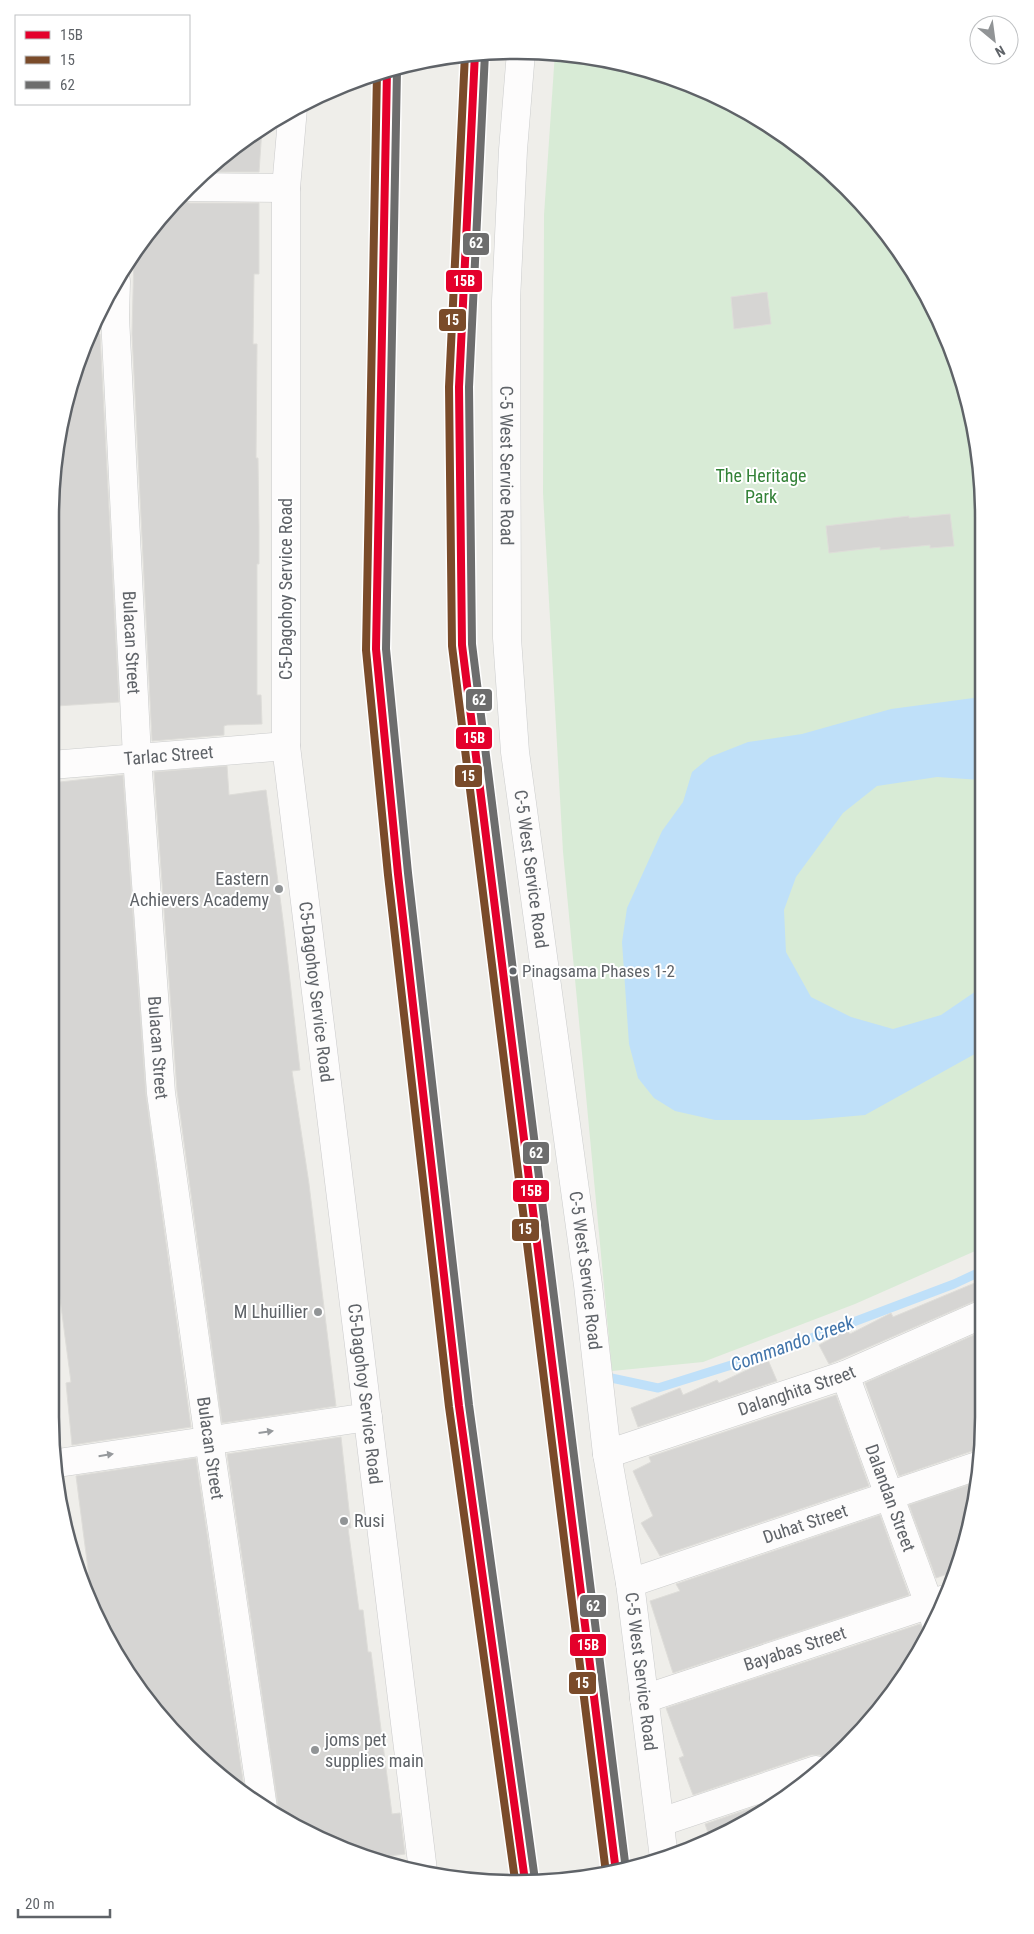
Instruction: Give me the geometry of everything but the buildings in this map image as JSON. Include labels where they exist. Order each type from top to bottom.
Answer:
[{"type":"main road","points":[[475,61],[459,387],[462,645],[615,1864]]},
{"type":"main road","points":[[387,78],[376,649],[400,893],[453,1362],[524,1875]]},
{"type":"street","name":"C-5 West Service Road","points":[[520,59],[513,150],[506,302],[508,638],[515,752],[590,1303],[607,1454],[630,1583],[663,1851]]},
{"type":"street","name":"C5-Dagohoy Service Road","points":[[291,119],[275,188],[286,746],[422,1865]]},
{"type":"street","points":[[199,187],[275,188]]},
{"type":"street","name":"Bulacan Street","points":[[116,295],[137,757],[161,1093],[261,1798]]},
{"type":"street","name":"Tarlac Street","points":[[59,764],[286,746]]},
{"type":"street","name":"Dalanghita Street","points":[[607,1454],[845,1374],[975,1317]]},
{"type":"street","name":"Dalandan Street","points":[[845,1374],[890,1497],[935,1604]]},
{"type":"street","points":[[62,1462],[368,1417]]},
{"type":"street","name":"Duhat Street","points":[[630,1583],[972,1468]]},
{"type":"street","name":"Bayabas Street","points":[[644,1699],[932,1611]]},
{"type":"street","points":[[661,1822],[805,1774]]},
{"type":"green space","name":"The Heritage Park","points":[[554,61],[636,74],[664,83],[720,106],[772,136],[819,172],[862,215],[881,238],[914,288],[940,342],[960,398],[971,457],[974,487],[975,1251],[855,1304],[703,1362],[612,1371],[563,852],[543,493],[544,215]]},
{"type":"water","points":[[975,698],[975,780],[937,777],[877,786],[843,813],[796,877],[784,910],[786,952],[811,997],[851,1017],[893,1029],[941,1015],[975,992],[975,1054],[865,1115],[808,1120],[715,1120],[675,1111],[654,1098],[638,1078],[629,1044],[622,942],[627,908],[662,831],[683,802],[692,772],[710,757],[748,742],[802,734],[891,709]]},
{"type":"waterway","name":"Commando Creek","points":[[602,1376],[658,1388],[782,1349],[954,1284],[975,1274]]},
{"type":"transit line","name":"62","points":[[485,60],[469,387],[472,644],[625,1862]]},
{"type":"transit line","name":"15B","points":[[475,61],[459,387],[462,645],[615,1864]]},
{"type":"transit line","name":"15","points":[[465,62],[449,387],[452,646],[605,1866]]},
{"type":"transit line","name":"62","points":[[397,74],[386,649],[408,873],[469,1405],[534,1874]]},
{"type":"transit line","name":"15B","points":[[387,78],[376,649],[398,874],[459,1406],[524,1875]]},
{"type":"transit line","name":"15","points":[[377,81],[366,650],[388,875],[449,1407],[514,1875]]},
{"type":"place","name":"Eastern Achievers Academy","points":[[279,889]]},
{"type":"place","name":"Pinagsama Phases 1-2","points":[[513,971]]},
{"type":"place","name":"M Lhuillier","points":[[318,1312]]},
{"type":"place","name":"Rusi","points":[[344,1521]]},
{"type":"place","name":"joms pet supplies main","points":[[315,1750]]}]
